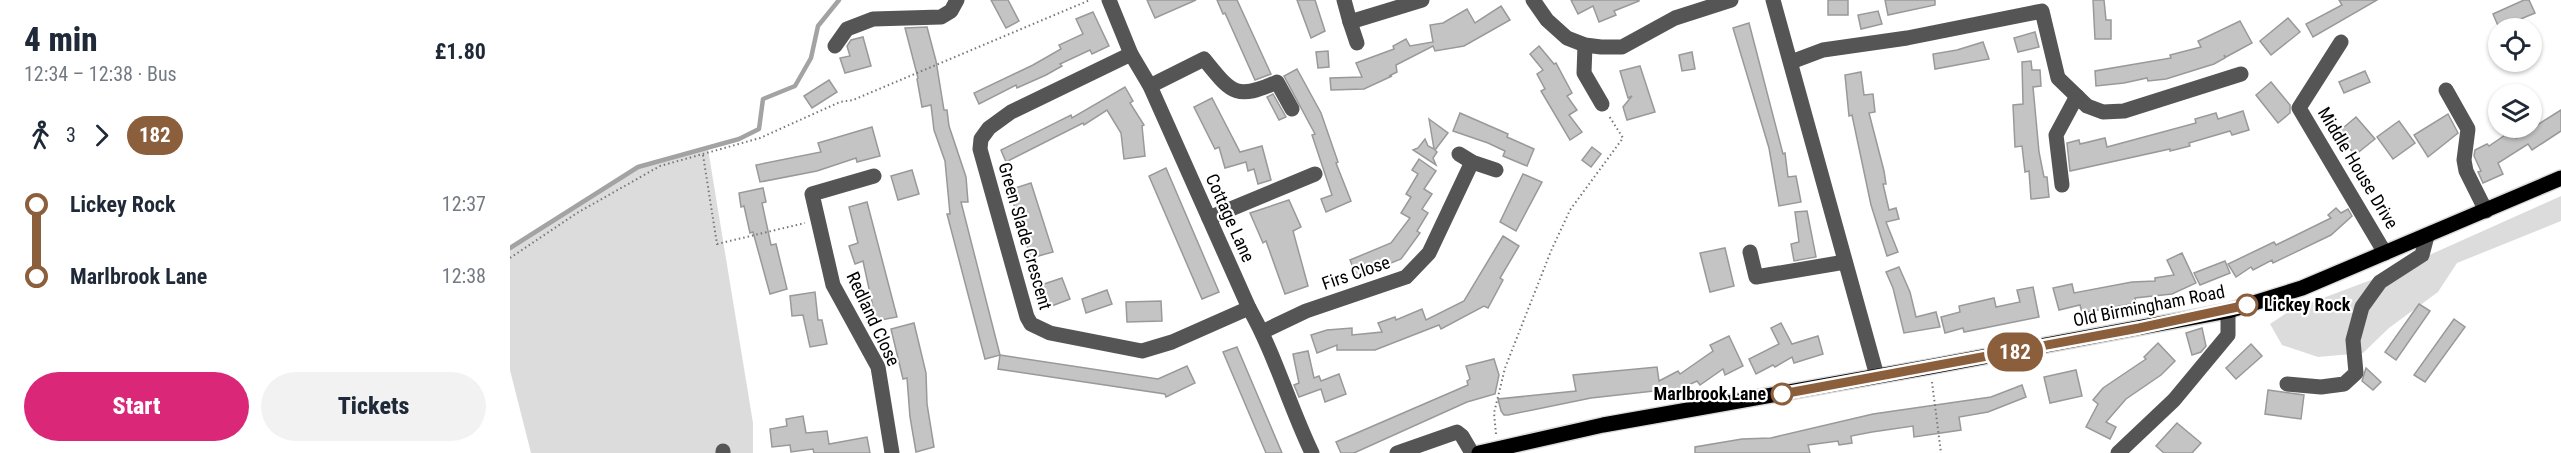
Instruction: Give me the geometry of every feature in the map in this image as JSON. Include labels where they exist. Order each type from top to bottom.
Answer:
[{"type":"main road","name":"Old Birmingham Road","points":[[1479,453],[1603,425],[1929,368],[2228,311],[2302,288],[2561,178]]},
{"type":"street","points":[[835,46],[847,28],[873,20],[941,17],[951,11],[957,0]]},
{"type":"street","name":"Cottage Lane","points":[[1109,0],[1131,54],[1150,86],[1249,308],[1262,332],[1295,418],[1312,453]]},
{"type":"street","points":[[1344,0],[1357,43]]},
{"type":"street","points":[[1350,22],[1422,0]]},
{"type":"street","points":[[1533,0],[1547,20],[1566,38],[1585,45],[1622,47],[1675,18],[1731,0]]},
{"type":"street","points":[[1773,0],[1877,376]]},
{"type":"street","points":[[1791,62],[1823,50],[1906,38],[2042,5],[2058,78],[2087,106],[2103,112],[2124,111],[2241,74]]},
{"type":"street","name":"Middle House Drive","points":[[2341,42],[2299,108],[2385,253]]},
{"type":"street","points":[[1585,45],[1584,73],[1602,104]]},
{"type":"street","name":"Green Slade Crescent","points":[[1131,54],[1011,112],[989,128],[981,139],[980,149],[1027,317],[1031,324],[1050,333],[1142,351],[1172,342],[1249,308]]},
{"type":"street","points":[[1150,86],[1204,59],[1235,92],[1250,93],[1277,82],[1292,109]]},
{"type":"street","points":[[2446,90],[2468,129],[2464,160],[2466,171],[2486,210]]},
{"type":"street","points":[[2062,185],[2056,135],[2077,96]]},
{"type":"street","name":"Firs Close","points":[[1262,332],[1306,311],[1406,277],[1429,253],[1451,212],[1466,158],[1496,170]]},
{"type":"street","points":[[1209,218],[1315,174]]},
{"type":"street","name":"Redland Close","points":[[874,176],[812,194],[833,285],[878,367],[892,453]]},
{"type":"street","points":[[2287,384],[2321,387],[2344,384],[2356,373],[2353,340],[2362,307],[2380,282],[2422,255],[2427,236]]},
{"type":"street","points":[[1750,252],[1756,277],[1845,262]]},
{"type":"street","points":[[2118,453],[2174,400],[2222,342],[2228,334],[2228,311]]},
{"type":"street","points":[[1397,453],[1457,432],[1472,453]]},
{"type":"path","points":[[510,258],[577,213],[660,166],[776,132],[840,102],[854,100],[1090,0]]},
{"type":"path","points":[[1497,449],[1494,413],[1506,368],[1527,310],[1570,210],[1623,138],[1602,104]]},
{"type":"path","points":[[703,155],[717,244],[819,220]]},
{"type":"path","points":[[1929,368],[1941,453]]},
{"type":"shaded area","points":[[708,149],[753,423],[753,453],[531,453],[510,370],[510,248],[638,167]]},
{"type":"shaded area","points":[[2561,196],[2561,221],[2457,263],[2438,292],[2389,328],[2363,353],[2318,357],[2282,345],[2270,324],[2291,310],[2387,274]]},
{"type":"building","points":[[991,0],[1008,0],[1019,21],[1006,28]]},
{"type":"building","points":[[1147,0],[1196,0],[1155,18]]},
{"type":"building","points":[[1217,0],[1237,0],[1271,74],[1255,80]]},
{"type":"building","points":[[1297,0],[1315,0],[1325,31],[1311,38]]},
{"type":"building","points":[[1571,0],[1639,1],[1614,11],[1616,15],[1599,22],[1593,6],[1578,14]]},
{"type":"building","points":[[1828,0],[1848,0],[1848,15],[1828,15]]},
{"type":"building","points":[[1885,0],[1935,0],[1935,5],[1888,15]]},
{"type":"building","points":[[2093,0],[2104,0],[2106,20],[2111,20],[2111,39],[2095,39]]},
{"type":"building","points":[[2339,0],[2377,0],[2313,37],[2306,24],[2342,5]]},
{"type":"building","points":[[2524,0],[2529,0],[2535,13],[2523,18],[2495,18],[2493,14]]},
{"type":"building","points":[[1501,6],[1510,20],[1464,46],[1435,51],[1433,46],[1396,65],[1397,72],[1389,76],[1392,76],[1364,89],[1331,90],[1330,78],[1362,77],[1356,63],[1394,49],[1393,46],[1406,39],[1410,46],[1433,42],[1430,25],[1443,23],[1467,9],[1475,23]]},
{"type":"building","points":[[1878,11],[1882,24],[1861,29],[1858,15]]},
{"type":"building","points":[[1093,12],[1109,46],[1092,54],[1090,50],[1060,64],[1062,66],[1046,75],[1017,88],[1016,85],[979,104],[974,93],[1061,49],[1059,45],[1083,34],[1076,19]]},
{"type":"building","points":[[2288,18],[2300,32],[2271,55],[2260,41]]},
{"type":"building","points":[[2240,21],[2252,43],[2226,57],[2224,55],[2225,58],[2214,64],[2166,79],[2148,81],[2147,78],[2096,86],[2095,71],[2171,58],[2170,55],[2201,47],[2198,41]]},
{"type":"building","points":[[1749,23],[1783,154],[1785,153],[1788,177],[1796,176],[1801,202],[1779,206],[1769,148],[1733,28]]},
{"type":"building","points":[[927,27],[936,61],[944,110],[947,110],[949,126],[966,177],[968,202],[961,202],[1000,355],[985,359],[947,214],[950,214],[945,161],[934,130],[931,105],[922,107],[918,78],[905,28]]},
{"type":"building","points":[[2035,32],[2039,47],[2018,52],[2014,38]]},
{"type":"building","points":[[863,37],[871,66],[845,73],[840,58],[850,56],[847,46],[851,40]]},
{"type":"building","points":[[1983,42],[1989,59],[1935,69],[1933,54]]},
{"type":"building","points":[[1539,46],[1554,64],[1556,63],[1572,93],[1567,96],[1577,110],[1569,115],[1582,132],[1570,140],[1541,91],[1545,89],[1537,74],[1543,70],[1530,54]]},
{"type":"building","points":[[1328,51],[1329,67],[1318,68],[1316,52]]},
{"type":"building","points":[[1692,52],[1695,69],[1682,71],[1679,55]]},
{"type":"building","points":[[2031,61],[2032,70],[2040,70],[2041,86],[2033,87],[2039,152],[2044,177],[2047,177],[2049,197],[2031,199],[2029,171],[2025,172],[2022,146],[2015,147],[2013,105],[2023,104],[2022,62]]},
{"type":"building","points":[[1640,66],[1655,112],[1627,120],[1623,107],[1632,96],[1628,98],[1620,71]]},
{"type":"building","points":[[1297,69],[1321,113],[1338,162],[1336,163],[1351,201],[1326,212],[1321,199],[1332,195],[1312,135],[1315,134],[1284,76]]},
{"type":"building","points":[[2365,71],[2370,82],[2344,93],[2339,82]]},
{"type":"building","points":[[1861,72],[1864,95],[1873,94],[1875,112],[1869,113],[1884,171],[1886,184],[1883,184],[1889,210],[1896,208],[1899,219],[1886,222],[1898,252],[1887,256],[1871,205],[1852,115],[1849,116],[1845,75]]},
{"type":"building","points":[[829,80],[837,92],[812,108],[804,96]]},
{"type":"building","points":[[2271,82],[2290,105],[2290,113],[2278,123],[2256,95]]},
{"type":"building","points":[[1125,87],[1133,101],[1130,103],[1144,125],[1142,126],[1145,156],[1124,159],[1121,133],[1107,110],[1084,125],[1083,123],[1006,162],[1001,150],[1071,115],[1072,118]]},
{"type":"building","points":[[1273,94],[1286,117],[1279,120],[1267,97]]},
{"type":"building","points":[[1212,98],[1240,152],[1262,146],[1271,180],[1258,184],[1254,169],[1248,171],[1246,162],[1225,168],[1219,147],[1215,149],[1194,107]]},
{"type":"building","points":[[2561,110],[2561,131],[2532,150],[2528,144],[2498,163],[2503,174],[2483,183],[2478,172],[2481,171],[2474,156],[2475,150],[2487,144],[2489,146],[2501,138],[2542,138],[2542,122]]},
{"type":"building","points":[[2243,111],[2249,130],[2232,135],[2230,131],[2170,151],[2170,149],[2070,171],[2067,143],[2079,140],[2080,144],[2105,138],[2107,147],[2196,123],[2195,119],[2216,113],[2218,119]]},
{"type":"building","points":[[1460,113],[1508,134],[1507,137],[1534,149],[1527,166],[1503,156],[1505,151],[1453,131]]},
{"type":"building","points":[[2448,114],[2458,133],[2428,157],[2414,135]]},
{"type":"building","points":[[2356,117],[2375,139],[2355,155],[2337,133]]},
{"type":"building","points":[[1429,119],[1448,133],[1435,150],[1437,152],[1433,158],[1436,165],[1413,150],[1418,148],[1425,139],[1428,146],[1434,149]]},
{"type":"building","points":[[2399,121],[2415,143],[2393,159],[2377,137]]},
{"type":"building","points":[[872,127],[880,156],[857,162],[856,158],[817,171],[760,182],[756,165],[821,152],[818,143]]},
{"type":"building","points":[[1592,147],[1601,154],[1591,167],[1582,160]]},
{"type":"building","points":[[1419,159],[1436,171],[1424,189],[1432,194],[1422,209],[1428,213],[1417,231],[1420,233],[1401,259],[1357,277],[1350,260],[1391,243],[1410,218],[1401,213],[1411,197],[1406,194],[1418,174],[1412,170]]},
{"type":"building","points":[[1166,168],[1219,292],[1202,299],[1149,176]]},
{"type":"building","points":[[912,170],[919,194],[898,200],[891,176]]},
{"type":"building","points":[[1523,174],[1542,182],[1516,231],[1500,222]]},
{"type":"building","points":[[1031,183],[1053,252],[1031,258],[1009,190]]},
{"type":"building","points":[[763,188],[766,202],[762,203],[771,245],[776,244],[787,289],[770,294],[753,232],[750,233],[744,206],[741,207],[739,193]]},
{"type":"building","points":[[1289,200],[1301,227],[1293,231],[1308,286],[1285,294],[1266,241],[1263,243],[1250,213]]},
{"type":"building","points":[[867,202],[897,317],[876,321],[863,261],[855,264],[849,246],[858,243],[849,207]]},
{"type":"building","points":[[2336,208],[2341,213],[2348,209],[2352,216],[2331,235],[2273,263],[2272,260],[2253,270],[2251,267],[2236,277],[2228,264],[2274,242],[2276,245],[2331,218],[2328,215]]},
{"type":"building","points":[[1807,211],[1816,257],[1794,261],[1791,244],[1799,242],[1795,212]]},
{"type":"building","points":[[1503,236],[1519,246],[1500,278],[1503,280],[1488,308],[1484,306],[1441,329],[1439,325],[1375,350],[1337,350],[1337,345],[1317,353],[1311,335],[1327,330],[1352,328],[1352,335],[1382,332],[1378,323],[1395,317],[1396,320],[1422,309],[1426,320],[1464,301]]},
{"type":"building","points":[[1725,248],[1734,286],[1710,292],[1700,253]]},
{"type":"building","points":[[2182,253],[2196,283],[2172,294],[2135,298],[2136,303],[2082,313],[2080,305],[2059,310],[2053,288],[2072,284],[2074,293],[2132,282],[2155,281],[2155,278],[2174,275],[2167,260]]},
{"type":"building","points":[[2225,261],[2230,273],[2200,285],[2194,273]]},
{"type":"building","points":[[1899,267],[1910,292],[1916,317],[1936,312],[1940,327],[1904,333],[1893,288],[1886,272]]},
{"type":"building","points":[[1062,278],[1070,299],[1049,307],[1041,285]]},
{"type":"building","points":[[2033,287],[2039,317],[1964,332],[1963,328],[1945,333],[1941,317],[1960,312],[1959,306],[1994,298],[1996,307],[2020,302],[2017,290]]},
{"type":"building","points":[[1107,290],[1112,304],[1086,313],[1082,299]]},
{"type":"building","points":[[815,292],[818,320],[822,320],[827,344],[810,347],[803,315],[792,316],[790,296]]},
{"type":"building","points":[[1161,301],[1162,321],[1127,322],[1126,302]]},
{"type":"building","points":[[2419,304],[2430,311],[2396,360],[2385,352]]},
{"type":"building","points":[[2454,319],[2465,327],[2425,382],[2414,375]]},
{"type":"building","points":[[914,323],[926,373],[927,404],[934,447],[916,452],[907,378],[903,379],[891,329]]},
{"type":"building","points":[[1781,323],[1792,344],[1818,336],[1823,354],[1794,363],[1792,357],[1756,374],[1749,359],[1779,344],[1771,328]]},
{"type":"building","points":[[2202,328],[2206,346],[2201,352],[2192,355],[2186,333]]},
{"type":"building","points":[[1729,336],[1743,366],[1725,375],[1723,369],[1700,385],[1697,381],[1674,392],[1672,389],[1591,398],[1508,415],[1504,415],[1501,411],[1498,399],[1576,391],[1573,375],[1657,367],[1659,381],[1678,371],[1680,374],[1713,351],[1710,345]]},
{"type":"building","points":[[2158,343],[2175,361],[2161,375],[2126,399],[2106,422],[2116,427],[2110,439],[2086,427],[2098,404],[2093,400],[2103,388],[2146,359],[2144,357]]},
{"type":"building","points":[[2251,344],[2262,356],[2236,379],[2226,368]]},
{"type":"building","points":[[1237,347],[1282,453],[1266,453],[1223,352]]},
{"type":"building","points":[[1308,351],[1314,378],[1319,376],[1321,381],[1339,374],[1346,394],[1325,402],[1321,389],[1299,397],[1294,385],[1299,383],[1293,354]]},
{"type":"building","points":[[1000,355],[1158,379],[1187,366],[1195,383],[1166,397],[1165,394],[998,369]]},
{"type":"building","points":[[1494,359],[1499,375],[1495,394],[1467,402],[1354,453],[1341,453],[1336,442],[1468,385],[1467,381],[1470,379],[1466,366]]},
{"type":"building","points":[[2366,368],[2381,382],[2373,390],[2362,381]]},
{"type":"building","points":[[2076,370],[2082,396],[2050,403],[2044,377]]},
{"type":"building","points":[[2022,385],[2026,397],[1988,412],[1959,417],[1961,430],[1914,437],[1913,426],[1872,432],[1851,436],[1852,443],[1839,445],[1838,441],[1808,445],[1810,453],[1695,453],[1695,447],[1742,439],[1771,438],[1873,414],[1991,397]]},
{"type":"building","points":[[2268,390],[2304,395],[2301,419],[2265,414]]},
{"type":"building","points":[[803,416],[806,433],[827,431],[829,444],[867,437],[870,453],[814,453],[813,449],[791,452],[790,445],[772,447],[770,429],[787,426],[786,419]]},
{"type":"building","points":[[2177,423],[2201,443],[2192,453],[2164,453],[2156,446]]},
{"type":"waterway","points":[[510,248],[638,167],[739,139],[759,129],[763,99],[795,86],[811,58],[818,26],[839,0]]},
{"type":"bus line","name":"182","points":[[1782,394],[2228,311],[2247,305]]},
{"type":"place","name":"Lickey Rock","points":[[2247,305]]},
{"type":"place","name":"Marlbrook Lane","points":[[1782,394]]}]
